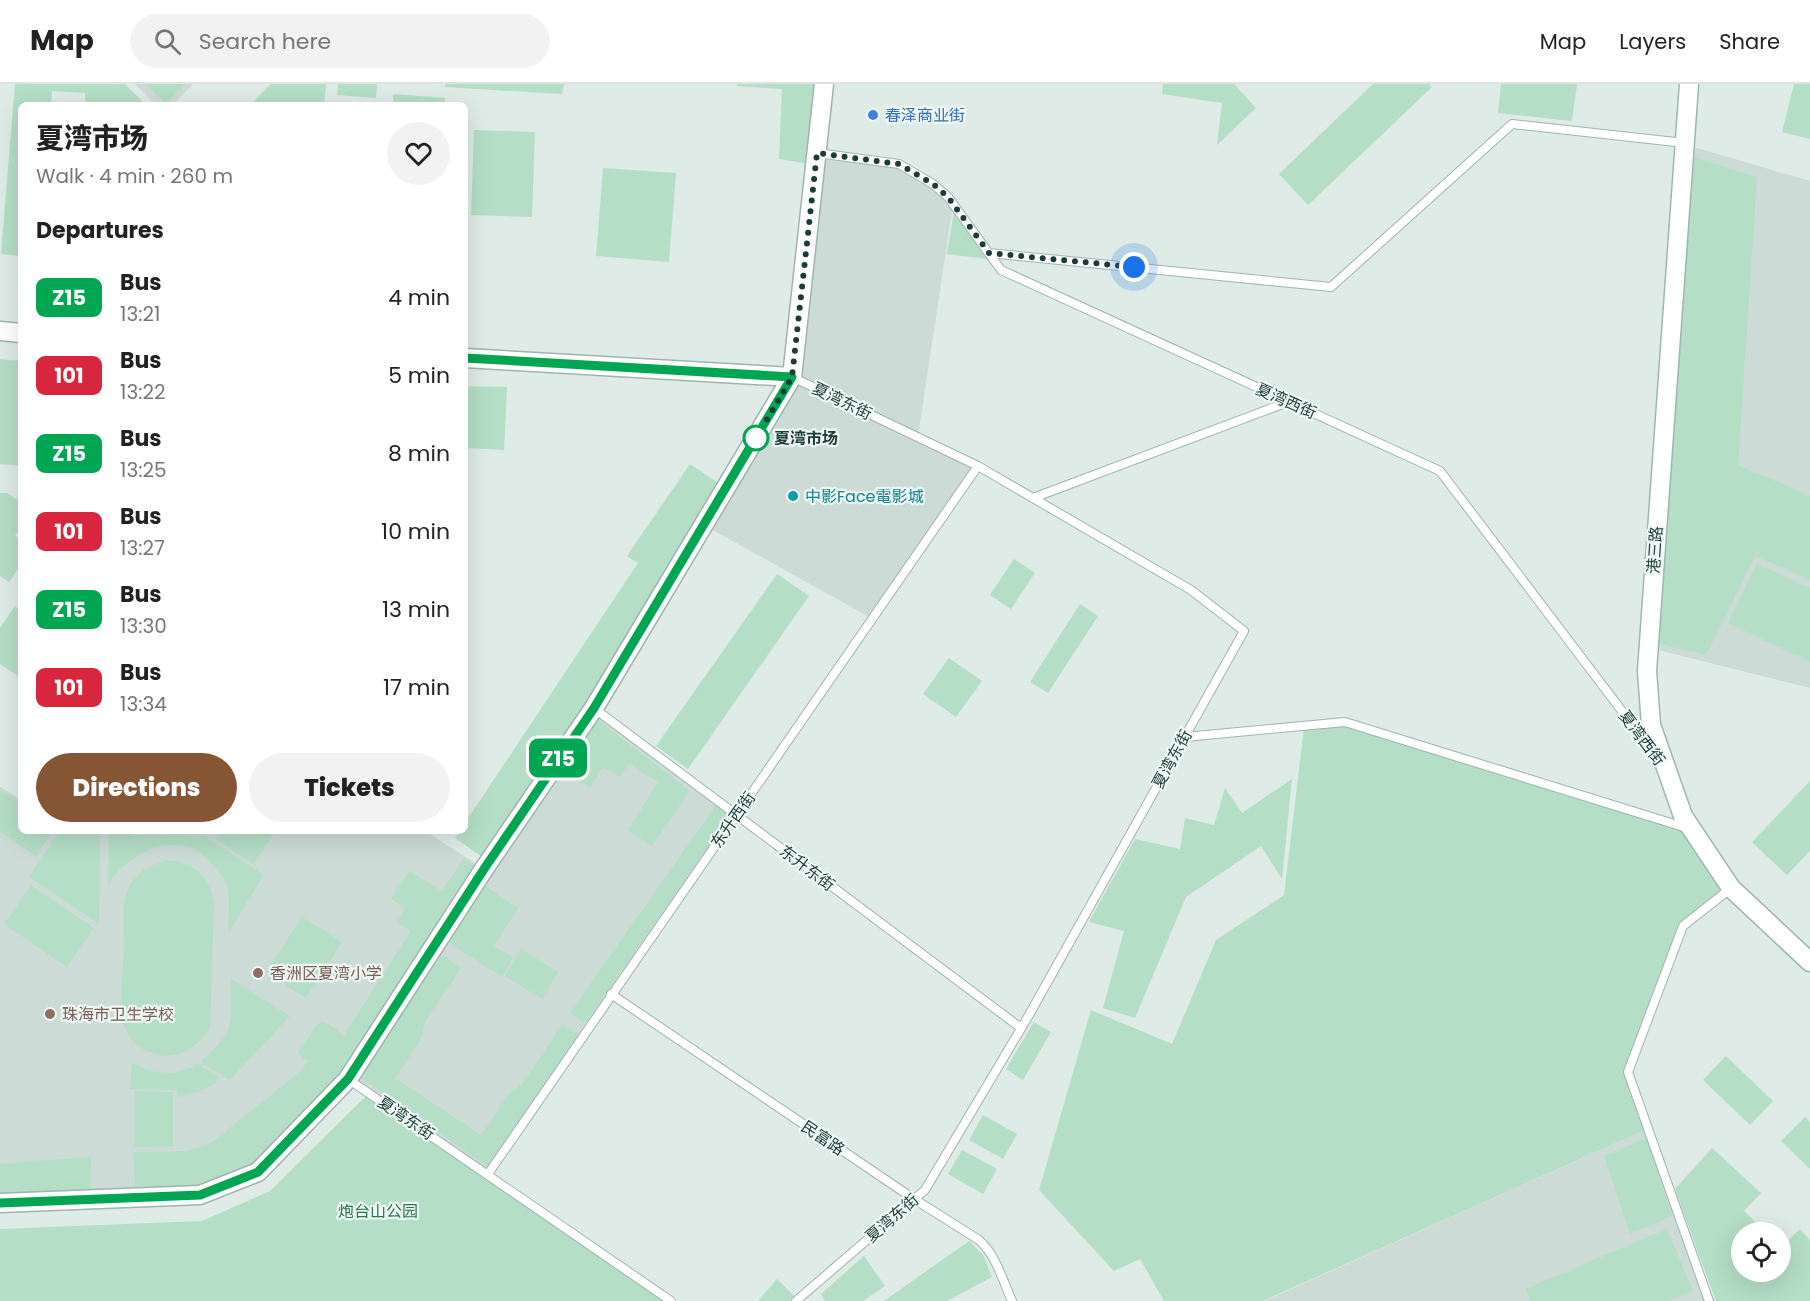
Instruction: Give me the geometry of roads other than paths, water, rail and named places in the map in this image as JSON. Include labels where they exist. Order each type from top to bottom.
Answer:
[{"type":"street","points":[[0,1203],[200,1195],[258,1172],[348,1079],[490,859],[594,708],[792,377],[824,84]]},
{"type":"street","name":"港三路","points":[[1689,84],[1647,671],[1651,725],[1683,816],[1691,829],[1731,888],[1810,962]]},
{"type":"street","points":[[0,332],[18,333]]},
{"type":"street","points":[[468,358],[792,377]]},
{"type":"lane","points":[[989,253],[1331,287],[1512,124],[1685,143]]},
{"type":"lane","name":"夏湾西街","points":[[817,153],[899,164],[933,184],[948,197],[1001,270],[1440,471],[1667,771]]},
{"type":"lane","name":"夏湾东街","points":[[792,377],[978,466],[1191,590],[1244,631],[1021,1028],[925,1190],[796,1301]]},
{"type":"lane","points":[[1033,498],[1288,402]]},
{"type":"lane","name":"东升西街","points":[[488,1174],[978,466]]},
{"type":"lane","name":"东升东街","points":[[594,708],[1021,1028]]},
{"type":"lane","points":[[1185,737],[1345,722],[1691,829]]},
{"type":"lane","points":[[1709,1301],[1628,1072],[1683,926],[1731,888]]},
{"type":"lane","name":"民富路","points":[[611,994],[987,1247],[1012,1301]]},
{"type":"lane","name":"夏湾东街","points":[[348,1079],[671,1301]]},
{"type":"place","name":"春泽商业街","points":[[873,115]]},
{"type":"place","name":"夏湾市场","points":[[756,438]]},
{"type":"place","name":"中影Face電影城","points":[[793,496]]},
{"type":"place","name":"香洲区夏湾小学","points":[[258,973]]},
{"type":"place","name":"珠海市卫生学校","points":[[50,1014]]},
{"type":"park label","name":"炮台山公园","points":[[378,1211]]}]
